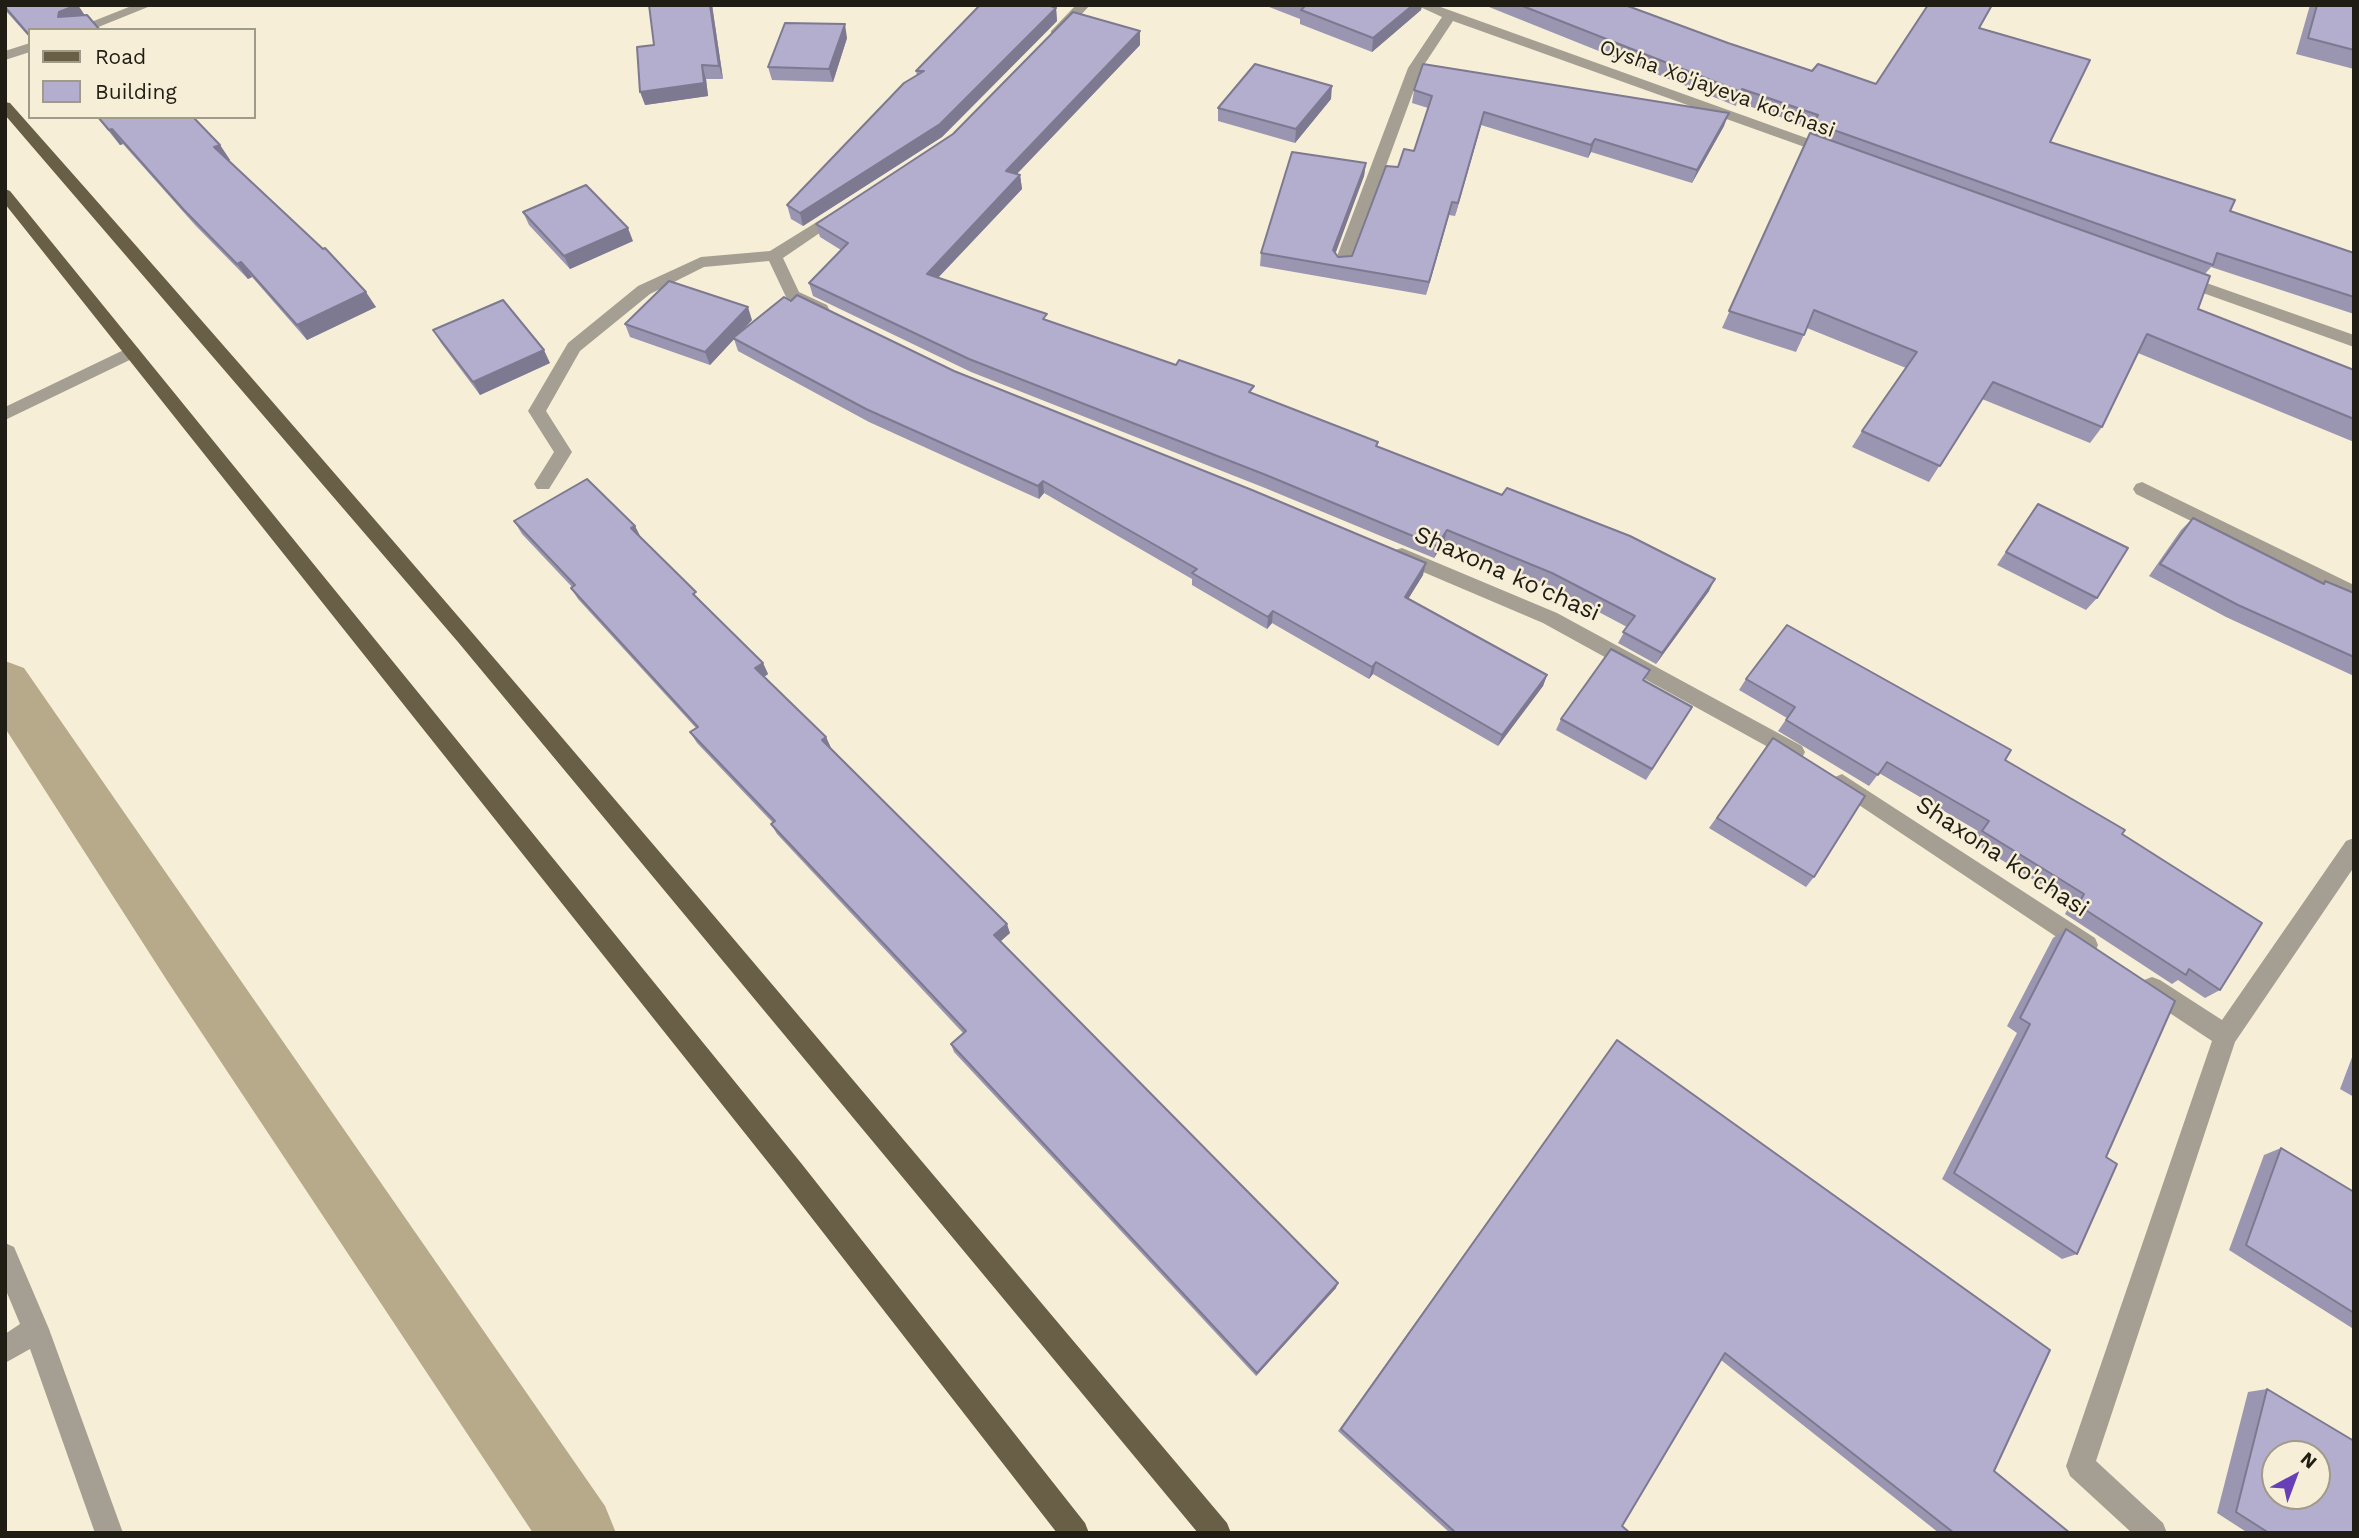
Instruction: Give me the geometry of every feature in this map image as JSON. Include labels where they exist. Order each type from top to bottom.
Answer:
[{"type":"main road","points":[[5,106],[175,297],[470,643],[1217,1533]]},
{"type":"main road","points":[[8,202],[132,352],[792,1172],[1075,1533]]},
{"type":"street","points":[[84,28],[147,5]]},
{"type":"street","points":[[1045,44],[1084,5]]},
{"type":"street","name":"Oysha Xo'jayeva ko'chasi","points":[[1422,5],[1842,156]]},
{"type":"street","points":[[1342,264],[1415,68],[1450,15]]},
{"type":"street","points":[[5,56],[28,48]]},
{"type":"street","points":[[543,484],[563,452],[537,411],[574,348],[644,290],[701,262],[774,256],[854,203]]},
{"type":"street","points":[[774,256],[793,295],[842,319]]},
{"type":"street","points":[[2170,274],[2354,341]]},
{"type":"street","points":[[5,414],[132,352]]},
{"type":"street","points":[[2142,489],[2354,594]]},
{"type":"street","name":"Shaxona ko'chasi","points":[[1385,548],[1550,618],[1822,769],[2108,958]]},
{"type":"street","points":[[2153,1533],[2080,1466],[2225,1035],[2354,848]]},
{"type":"street","points":[[2131,974],[2225,1035]]},
{"type":"street","points":[[5,1256],[36,1329],[109,1533]]},
{"type":"street","points":[[5,1350],[36,1329]]},
{"type":"building","points":[[77,5],[59,12],[58,17],[87,15],[98,28],[28,28],[28,34],[5,7]]},
{"type":"building","points":[[649,5],[710,5],[719,66],[702,65],[704,83],[640,92],[637,47],[654,45]]},
{"type":"building","points":[[980,5],[1048,5],[1056,8],[940,124],[800,213],[787,205],[904,83],[924,71],[916,71]]},
{"type":"building","points":[[1300,5],[1413,5],[1373,38],[1301,10],[1304,7]]},
{"type":"building","points":[[1520,5],[1625,5],[1812,71],[1818,64],[1876,84],[1928,5],[1992,5],[1979,28],[2090,60],[2050,142],[2235,200],[2230,211],[2354,253],[2354,297],[2217,253],[2213,265],[1814,123],[1818,115],[1742,89],[1741,92]]},
{"type":"building","points":[[2317,5],[2354,5],[2354,50],[2308,38]]},
{"type":"building","points":[[1073,12],[1140,31],[1006,171],[1020,175],[927,274],[1047,314],[1043,319],[1176,365],[1179,360],[1254,386],[1249,392],[1378,442],[1376,446],[1502,495],[1507,488],[1630,536],[1715,579],[1662,653],[1623,632],[1635,616],[1552,573],[1447,530],[1437,546],[1266,475],[969,359],[809,283],[848,243],[816,224],[953,134]]},
{"type":"building","points":[[785,23],[845,24],[829,69],[768,67]]},
{"type":"building","points":[[1255,64],[1332,86],[1296,129],[1218,108]]},
{"type":"building","points":[[1423,64],[1729,113],[1697,170],[1595,139],[1591,145],[1484,112],[1458,203],[1452,202],[1429,282],[1261,253],[1292,152],[1366,163],[1333,250],[1338,257],[1352,256],[1386,166],[1398,167],[1404,149],[1414,151],[1432,96],[1414,90]]},
{"type":"building","points":[[100,119],[195,119],[220,145],[214,147],[325,248],[366,292],[297,325],[241,262],[237,264],[184,210],[112,129],[109,130]]},
{"type":"building","points":[[1810,133],[2210,276],[2198,309],[2354,370],[2354,419],[2147,334],[2102,427],[1993,382],[1940,466],[1862,431],[1917,352],[1814,310],[1804,335],[1729,311]]},
{"type":"building","points":[[586,185],[628,228],[564,256],[523,212]]},
{"type":"building","points":[[669,281],[748,307],[705,352],[625,324]]},
{"type":"building","points":[[797,295],[954,371],[1426,563],[1405,597],[1547,675],[1502,735],[1376,662],[1372,667],[1273,611],[1268,617],[1192,573],[1197,569],[1043,481],[1038,486],[866,409],[733,338],[784,297],[791,301]]},
{"type":"building","points":[[503,300],[544,350],[473,382],[433,330]]},
{"type":"building","points":[[587,479],[635,526],[631,528],[696,592],[693,594],[763,663],[755,668],[826,737],[822,740],[1007,924],[994,935],[1338,1283],[1257,1373],[951,1044],[966,1031],[771,824],[775,821],[690,732],[698,727],[571,588],[575,585],[514,521]]},
{"type":"building","points":[[2038,504],[2128,548],[2097,598],[2006,552]]},
{"type":"building","points":[[2193,518],[2324,584],[2325,581],[2354,593],[2354,657],[2238,605],[2160,564]]},
{"type":"building","points":[[1787,625],[2011,750],[2005,760],[2125,830],[2122,834],[2262,923],[2220,990],[2189,969],[2186,975],[2078,905],[2084,894],[1982,831],[1989,821],[1887,762],[1878,775],[1786,720],[1795,707],[1746,679]]},
{"type":"building","points":[[1611,649],[1650,670],[1643,680],[1692,707],[1652,769],[1561,719]]},
{"type":"building","points":[[1773,738],[1865,796],[1814,877],[1717,818]]},
{"type":"building","points":[[2066,929],[2175,1001],[2106,1157],[2117,1164],[2077,1254],[1954,1173],[2030,1024],[2020,1018]]},
{"type":"building","points":[[1617,1040],[2050,1350],[1994,1471],[2070,1533],[1954,1533],[1725,1353],[1622,1526],[1630,1533],[1456,1533],[1341,1429]]},
{"type":"building","points":[[2281,1148],[2354,1192],[2354,1313],[2246,1245]]},
{"type":"building","points":[[2267,1389],[2354,1441],[2354,1533],[2269,1533],[2236,1512]]},
{"type":"waterway","points":[[5,683],[190,962],[578,1533]]}]
